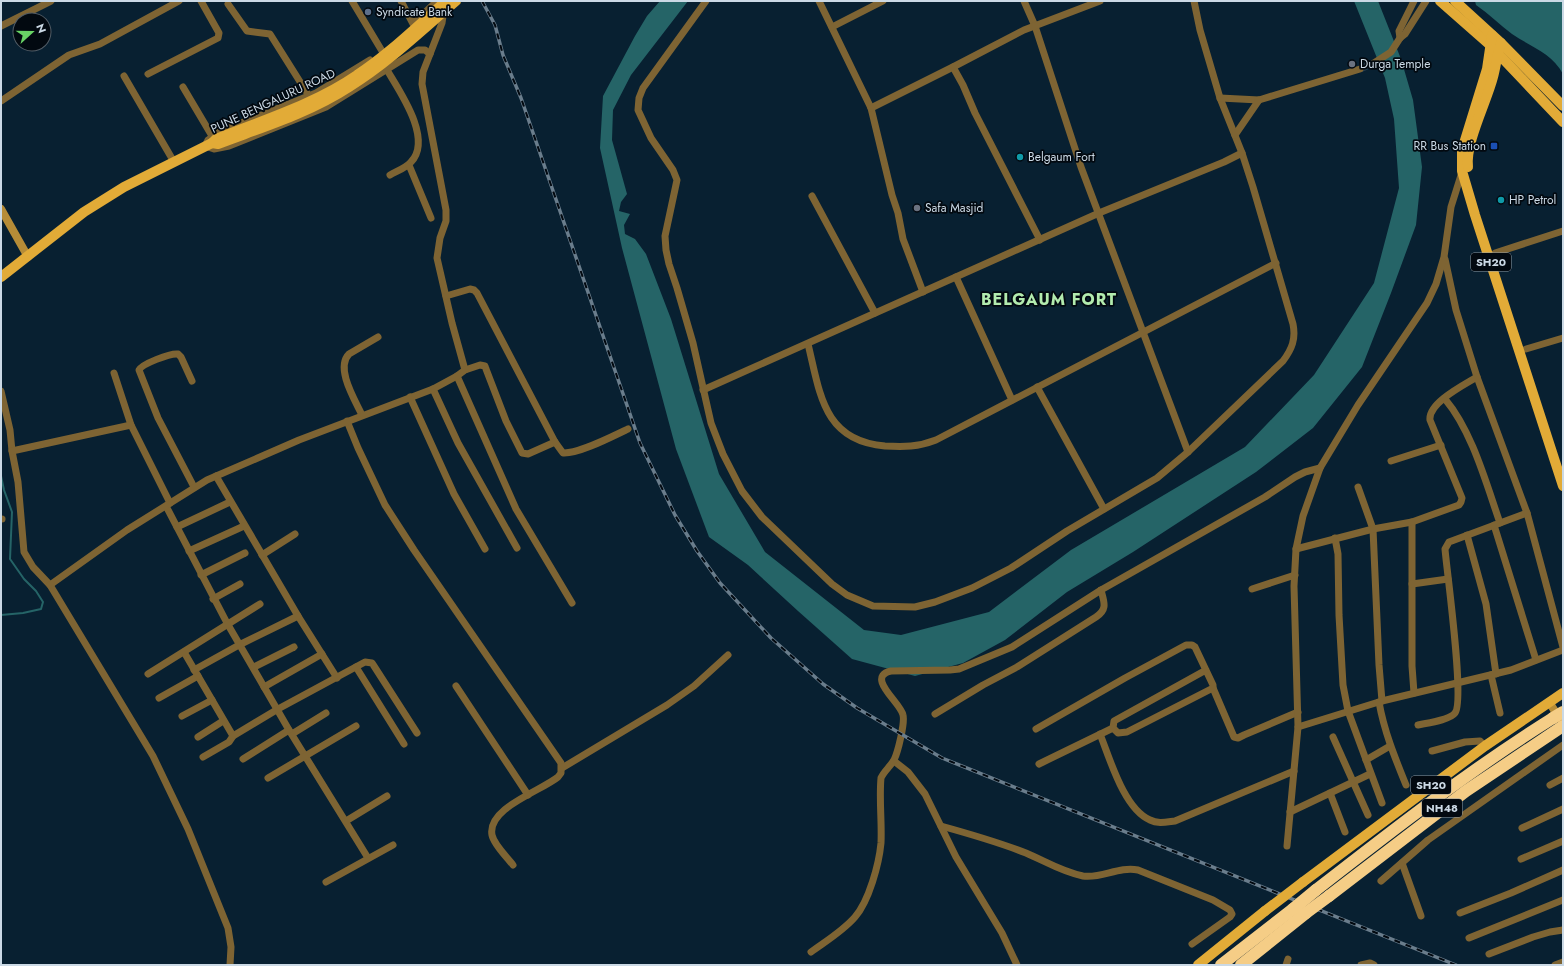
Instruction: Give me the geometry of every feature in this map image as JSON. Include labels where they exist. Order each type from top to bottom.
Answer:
[{"type":"highway","name":"NH48","points":[[1222,965],[1420,809],[1520,739],[1561,720]]},
{"type":"highway","name":"NH48","points":[[1241,965],[1435,814],[1561,720]]},
{"type":"main road","name":"PUNE BENGALURU ROAD","points":[[1,277],[84,212],[124,187],[174,162],[216,138],[324,94],[357,76],[399,42],[444,1]]},
{"type":"main road","points":[[210,142],[218,144],[311,109],[350,87],[391,58],[456,1]]},
{"type":"main road","points":[[1440,1],[1494,41]]},
{"type":"main road","points":[[1455,1],[1494,41],[1563,106]]},
{"type":"main road","name":"SH20","points":[[1494,41],[1498,54],[1493,76],[1472,140],[1465,168],[1472,183],[1563,464]]},
{"type":"main road","name":"SH20","points":[[1494,41],[1487,70],[1462,150],[1475,215],[1563,486]]},
{"type":"main road","points":[[1498,54],[1563,122]]},
{"type":"main road","name":"SH20","points":[[1198,965],[1264,911],[1485,746],[1563,693]]},
{"type":"street","points":[[1,26],[51,1]]},
{"type":"street","points":[[1,101],[69,55],[100,44],[179,1]]},
{"type":"street","points":[[148,74],[218,38],[219,33],[202,1]]},
{"type":"street","points":[[352,1],[382,51]]},
{"type":"street","points":[[401,1],[413,24]]},
{"type":"street","points":[[210,142],[220,132],[309,96],[339,80],[382,51],[438,1]]},
{"type":"street","points":[[444,1],[444,16],[423,72],[422,84],[446,210],[446,221],[440,238],[437,258],[452,323],[465,370]]},
{"type":"street","points":[[706,1],[643,88],[639,98],[638,110],[651,138],[673,170],[677,180],[665,236],[666,250],[693,343],[711,423],[723,454],[742,491],[762,518],[832,584],[847,595],[874,606],[915,607],[935,602],[972,588],[1011,568],[1067,531],[1157,478],[1188,452],[1283,361],[1290,352],[1294,342],[1295,332],[1276,263],[1242,153],[1220,98],[1200,30],[1194,1]]},
{"type":"street","points":[[819,1],[871,108],[890,188],[898,213],[903,239],[923,292]]},
{"type":"street","points":[[832,27],[883,1]]},
{"type":"street","points":[[1024,1],[1035,26],[1081,167],[1188,452]]},
{"type":"street","points":[[871,108],[1024,30],[1100,1]]},
{"type":"street","points":[[1400,38],[1400,31],[1414,1]]},
{"type":"street","points":[[1376,62],[1391,52],[1400,38],[1405,34],[1426,1]]},
{"type":"street","points":[[228,4],[247,31],[270,34],[309,96]]},
{"type":"street","points":[[183,87],[214,149],[229,146],[326,108],[418,50],[425,50],[430,54]]},
{"type":"street","points":[[953,67],[1040,240]]},
{"type":"street","points":[[1220,98],[1259,100],[1360,68]]},
{"type":"street","points":[[387,70],[408,108],[418,134],[419,141],[416,156],[409,165],[390,175]]},
{"type":"street","points":[[124,76],[174,162]]},
{"type":"street","points":[[1235,135],[1259,100]]},
{"type":"street","points":[[703,390],[1099,213],[1224,162],[1242,153]]},
{"type":"street","points":[[409,165],[431,218]]},
{"type":"street","points":[[1287,846],[1298,727],[1295,575],[1296,549],[1303,516],[1320,468],[1358,405],[1427,303],[1436,284],[1444,257],[1451,207],[1465,168]]},
{"type":"street","points":[[812,196],[875,314]]},
{"type":"street","points":[[1,210],[28,257]]},
{"type":"street","points":[[1495,253],[1563,231]]},
{"type":"street","points":[[1298,727],[1381,701],[1511,670],[1563,648],[1527,513],[1477,377],[1456,310],[1444,257]]},
{"type":"street","points":[[808,344],[817,382],[827,412],[838,428],[850,437],[863,442],[892,446],[915,446],[925,444],[1012,400],[1276,263]]},
{"type":"street","points":[[956,277],[1012,400]]},
{"type":"street","points":[[446,296],[470,289],[477,293],[561,452],[568,453],[593,445],[628,430]]},
{"type":"street","points":[[362,415],[346,381],[343,371],[344,364],[346,357],[349,354],[378,337]]},
{"type":"street","points":[[1526,349],[1563,338]]},
{"type":"street","points":[[192,381],[181,357],[178,354],[170,355],[142,366],[140,370],[158,418],[194,487]]},
{"type":"street","points":[[50,585],[127,530],[194,487],[299,440],[433,389],[465,370],[480,365],[485,366],[506,421],[522,453],[528,454],[555,442]]},
{"type":"street","points":[[114,373],[131,425],[168,504],[177,527],[213,599],[239,645],[254,667],[264,688],[368,858]]},
{"type":"street","points":[[457,376],[516,509],[572,603]]},
{"type":"street","points":[[1296,549],[1373,529],[1412,522],[1459,505],[1462,498],[1430,420],[1430,415],[1444,399],[1477,377]]},
{"type":"street","points":[[1036,387],[1104,509]]},
{"type":"street","points":[[433,389],[458,443],[517,548]]},
{"type":"street","points":[[1,391],[10,430],[20,497],[24,552],[33,567],[50,585],[153,756],[166,781],[188,829],[228,928],[231,948],[230,965]]},
{"type":"street","points":[[410,397],[454,494],[485,549]]},
{"type":"street","points":[[1444,399],[1457,414],[1467,434],[1497,524],[1536,660]]},
{"type":"street","points":[[347,421],[385,505],[414,550],[558,758],[562,768],[561,774],[558,777],[505,809],[496,817],[492,828],[494,840],[513,865]]},
{"type":"street","points":[[12,451],[131,425]]},
{"type":"street","points":[[1391,461],[1440,445]]},
{"type":"street","points":[[811,952],[846,927],[856,916],[864,902],[878,866],[881,842],[881,778],[884,772],[894,761],[904,717],[900,706],[885,690],[882,684],[884,674],[891,671],[950,670],[972,664],[1017,643],[1101,590],[1245,509],[1295,477],[1305,472],[1320,468]]},
{"type":"street","points":[[216,476],[244,526],[337,678]]},
{"type":"street","points":[[1358,487],[1373,529],[1382,718],[1390,746],[1406,785]]},
{"type":"street","points":[[177,527],[230,502]]},
{"type":"street","points":[[1418,725],[1454,715],[1458,707],[1458,683],[1445,549],[1446,544],[1527,513]]},
{"type":"street","points":[[1412,522],[1412,666],[1414,693]]},
{"type":"street","points":[[189,551],[244,526]]},
{"type":"street","points":[[262,555],[295,534]]},
{"type":"street","points":[[1467,535],[1486,604],[1493,674],[1500,713]]},
{"type":"street","points":[[1335,538],[1338,554],[1339,615],[1343,686],[1348,711],[1370,774],[1382,803]]},
{"type":"street","points":[[201,575],[245,553]]},
{"type":"street","points":[[1252,589],[1295,575]]},
{"type":"street","points":[[1412,584],[1448,579]]},
{"type":"street","points":[[213,599],[240,584]]},
{"type":"street","points":[[935,714],[983,685],[1017,667],[1096,618],[1104,610],[1101,590]]},
{"type":"street","points":[[148,674],[227,623],[260,604]]},
{"type":"street","points":[[159,698],[239,645],[298,616]]},
{"type":"street","points":[[1036,729],[1186,645],[1192,645],[1195,647],[1213,685],[1234,737],[1238,738],[1298,712]]},
{"type":"street","points":[[254,667],[294,647]]},
{"type":"street","points":[[184,652],[233,736]]},
{"type":"street","points":[[264,688],[322,654]]},
{"type":"street","points":[[562,768],[667,705],[694,686],[728,655]]},
{"type":"street","points":[[202,757],[229,742],[233,736],[278,709],[365,662],[372,663],[417,733]]},
{"type":"street","points":[[356,667],[404,744]]},
{"type":"street","points":[[1113,728],[1116,718],[1206,670]]},
{"type":"street","points":[[456,686],[528,795]]},
{"type":"street","points":[[1113,728],[1118,733],[1122,734],[1127,732],[1213,688]]},
{"type":"street","points":[[182,716],[212,700]]},
{"type":"street","points":[[1550,702],[1561,720]]},
{"type":"street","points":[[243,759],[326,713]]},
{"type":"street","points":[[198,737],[224,721]]},
{"type":"street","points":[[268,778],[356,726]]},
{"type":"street","points":[[1039,764],[1113,728]]},
{"type":"street","points":[[1100,734],[1123,789],[1133,806],[1140,814],[1151,820],[1163,823],[1174,821],[1294,770]]},
{"type":"street","points":[[1333,737],[1368,815]]},
{"type":"street","points":[[1432,751],[1473,741],[1480,741],[1485,746]]},
{"type":"street","points":[[1381,881],[1433,837],[1563,745]]},
{"type":"street","points":[[1366,760],[1390,746]]},
{"type":"street","points":[[894,761],[917,781],[925,794],[956,857],[1002,933],[1017,965]]},
{"type":"street","points":[[1290,812],[1370,774]]},
{"type":"street","points":[[1550,785],[1563,778]]},
{"type":"street","points":[[1330,793],[1345,832]]},
{"type":"street","points":[[346,821],[387,796]]},
{"type":"street","points":[[1522,828],[1563,809]]},
{"type":"street","points":[[941,826],[992,840],[1057,868],[1085,876],[1094,876],[1125,869],[1138,870],[1213,900],[1230,910],[1232,914],[1230,917],[1192,944]]},
{"type":"street","points":[[1521,859],[1563,841]]},
{"type":"street","points":[[326,882],[393,845]]},
{"type":"street","points":[[1402,863],[1421,916]]},
{"type":"street","points":[[1460,913],[1563,870]]},
{"type":"street","points":[[1468,938],[1563,900]]},
{"type":"street","points":[[1489,954],[1533,937],[1563,930]]},
{"type":"street","points":[[1555,965],[1563,962]]},
{"type":"street","points":[[1362,965],[1370,963],[1374,965]]},
{"type":"shaded area","points":[[660,1],[688,1],[631,75],[613,110],[612,140],[627,194],[621,202],[619,211],[630,214],[624,225],[625,234],[635,239],[646,254],[671,319],[719,474],[765,552],[864,630],[901,635],[989,612],[1071,550],[1245,447],[1314,375],[1374,283],[1399,188],[1394,119],[1385,78],[1354,1],[1378,1],[1401,59],[1413,100],[1422,167],[1416,225],[1362,367],[1313,428],[1256,472],[1133,552],[1067,592],[1005,640],[963,663],[915,676],[852,659],[748,565],[709,537],[676,449],[622,248],[600,148],[603,96],[647,16]]},
{"type":"shaded area","points":[[1475,1],[1563,1],[1563,74],[1547,56],[1512,34],[1476,5]]},
{"type":"waterway","points":[[1,476],[4,490],[12,512],[10,559],[43,602],[41,609],[23,613],[1,615]]},
{"type":"tunnel","points":[[1360,69],[1374,63]]},
{"type":"railway","points":[[482,1],[495,25],[503,55],[521,98],[640,443],[675,515],[697,551],[720,583],[771,638],[823,684],[857,708],[942,758],[1456,965]]},
{"type":"place","name":"Syndicate Bank","points":[[368,12]]},
{"type":"place","name":"Durga Temple","points":[[1352,64]]},
{"type":"place","name":"RR Bus Station","points":[[1494,146]]},
{"type":"place","name":"Belgaum Fort","points":[[1020,157]]},
{"type":"place","name":"HP Petrol","points":[[1501,200]]},
{"type":"place","name":"Safa Masjid","points":[[917,208]]},
{"type":"district","name":"BELGAUM FORT","points":[[1049,299]]}]
